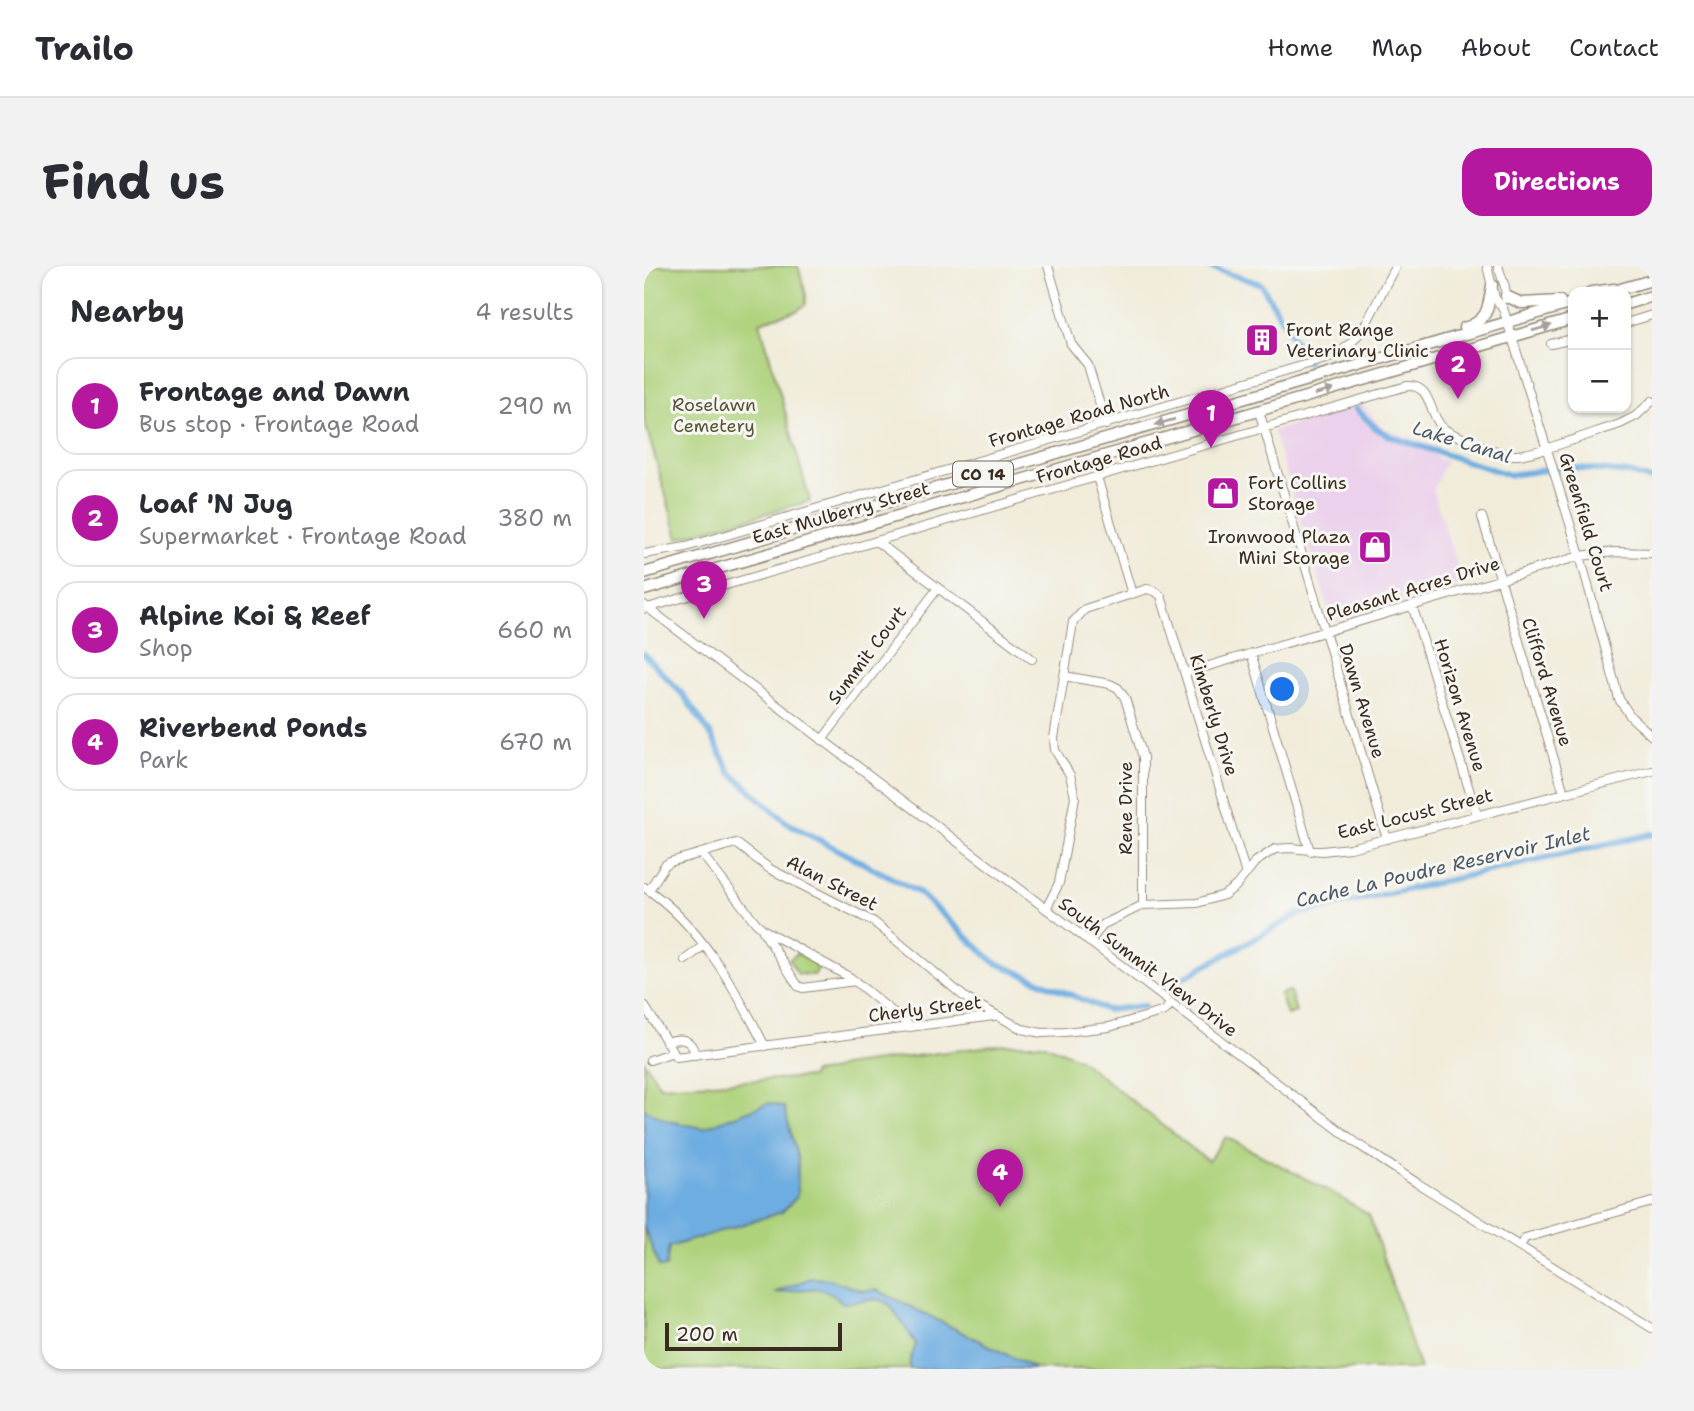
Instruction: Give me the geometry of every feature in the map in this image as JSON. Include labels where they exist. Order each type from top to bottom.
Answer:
[{"type":"highway","points":[[1628,287],[1652,280]]},
{"type":"highway","points":[[1395,355],[1418,342],[1480,321],[1488,308],[1492,285]]},
{"type":"highway","points":[[1506,296],[1513,301],[1531,304],[1568,298]]},
{"type":"highway","points":[[1631,302],[1652,296]]},
{"type":"highway","name":"East Mulberry Street","points":[[644,573],[1568,304]]},
{"type":"highway","name":"East Mulberry Street","points":[[644,590],[1568,320]]},
{"type":"street","points":[[1048,266],[1071,344],[1088,365],[1106,425]]},
{"type":"street","name":"Frontage Road North","points":[[644,554],[686,547],[1327,359],[1351,344],[1362,333],[1396,266]]},
{"type":"street","name":"Greenfield Court","points":[[1487,266],[1553,465],[1619,699],[1631,717],[1652,736]]},
{"type":"street","points":[[1498,266],[1506,296],[1503,308]]},
{"type":"street","points":[[1631,321],[1652,315]]},
{"type":"street","points":[[1551,344],[1568,340]]},
{"type":"street","points":[[1250,382],[1254,396]]},
{"type":"street","name":"Frontage Road","points":[[645,607],[1414,385],[1426,393],[1440,425],[1453,435],[1511,455],[1620,424],[1636,416],[1652,401]]},
{"type":"street","name":"Dawn Avenue","points":[[1259,411],[1387,839]]},
{"type":"street","points":[[1046,909],[1059,883],[1075,797],[1070,775],[1057,756],[1054,745],[1076,617],[1085,609],[1132,594],[1097,477]]},
{"type":"street","name":"Clifford Avenue","points":[[1482,517],[1564,793]]},
{"type":"street","points":[[876,541],[1032,659]]},
{"type":"street","name":"Pleasant Acres Drive","points":[[1185,673],[1580,556],[1614,552],[1652,553]]},
{"type":"street","name":"Summit Court","points":[[821,740],[938,588]]},
{"type":"street","name":"Kimberly Drive","points":[[1132,594],[1151,589],[1161,596],[1246,874]]},
{"type":"street","name":"Horizon Avenue","points":[[1412,605],[1477,815]]},
{"type":"street","name":"South Summit View Drive","points":[[645,607],[1359,1145],[1652,1328]]},
{"type":"street","points":[[1251,653],[1310,851]]},
{"type":"street","name":"Rene Drive","points":[[1064,676],[1110,684],[1118,688],[1125,698],[1143,757],[1143,905]]},
{"type":"street","name":"East Locust Street","points":[[1089,942],[1104,924],[1143,905],[1208,901],[1229,892],[1261,857],[1275,849],[1336,850],[1652,771]]},
{"type":"street","name":"Alan Street","points":[[646,889],[665,865],[736,843],[770,869],[880,926],[967,999],[995,1016]]},
{"type":"street","points":[[701,853],[767,937],[798,986],[803,988],[855,981]]},
{"type":"street","points":[[646,889],[676,912],[703,946],[727,979],[765,1046]]},
{"type":"street","points":[[756,923],[774,936],[839,970],[911,1027]]},
{"type":"street","points":[[685,960],[703,946]]},
{"type":"street","name":"Cherly Street","points":[[650,1060],[995,1016],[1022,1029],[1042,1033],[1065,1032],[1109,1027],[1165,1011],[1171,1003]]},
{"type":"street","points":[[644,1005],[674,1055]]},
{"type":"street","points":[[666,1042],[679,1038],[688,1041],[694,1048],[695,1055]]},
{"type":"street","points":[[1520,1246],[1525,1238],[1652,1202]]},
{"type":"shaded area","points":[[1362,404],[1382,428],[1434,447],[1438,459],[1446,461],[1433,491],[1463,584],[1333,623],[1273,431]]},
{"type":"green space","name":"Roselawn Cemetery","points":[[644,266],[798,266],[806,304],[798,310],[760,322],[810,501],[678,538],[644,419]]},
{"type":"green space","points":[[798,953],[818,967],[815,975],[798,974],[789,960]]},
{"type":"green space","points":[[1290,991],[1296,1012],[1287,1015],[1280,994]]},
{"type":"green space","points":[[1005,1044],[1044,1044],[1078,1058],[1208,1161],[1226,1137],[1369,1215],[1420,1369],[644,1369],[644,1061],[660,1086],[812,1077],[812,1073],[842,1066]]},
{"type":"water","points":[[769,1103],[784,1107],[798,1160],[797,1197],[782,1212],[669,1247],[666,1267],[659,1267],[644,1227],[644,1109],[668,1121],[703,1128]]},
{"type":"water","points":[[811,1278],[828,1279],[863,1291],[877,1290],[1036,1369],[911,1369],[909,1364],[916,1344],[890,1305],[879,1299],[843,1303],[827,1291],[819,1289],[774,1293]]},
{"type":"waterway","name":"Lake Canal","points":[[1205,266],[1261,284],[1307,362]]},
{"type":"waterway","name":"Lake Canal","points":[[1356,409],[1377,429],[1395,438],[1509,475],[1568,467],[1629,473],[1652,480]]},
{"type":"waterway","name":"Cache La Poudre Reservoir Inlet","points":[[644,654],[684,696],[711,735],[730,772],[787,823],[918,892],[994,962],[1107,1010],[1144,1006]]},
{"type":"waterway","name":"Cache La Poudre Reservoir Inlet","points":[[1172,984],[1299,914],[1652,834]]},
{"type":"place","name":"Front Range Veterinary Clinic","points":[[1262,340]]},
{"type":"place","name":"Loaf 'N Jug","points":[[1458,399]]},
{"type":"place","name":"Frontage and Dawn","points":[[1211,448]]},
{"type":"place","name":"Fort Collins Storage","points":[[1223,493]]},
{"type":"place","name":"Ironwood Plaza Mini Storage","points":[[1375,547]]},
{"type":"place","name":"Alpine Koi & Reef","points":[[704,619]]},
{"type":"place","name":"Riverbend Ponds","points":[[1000,1207]]}]
